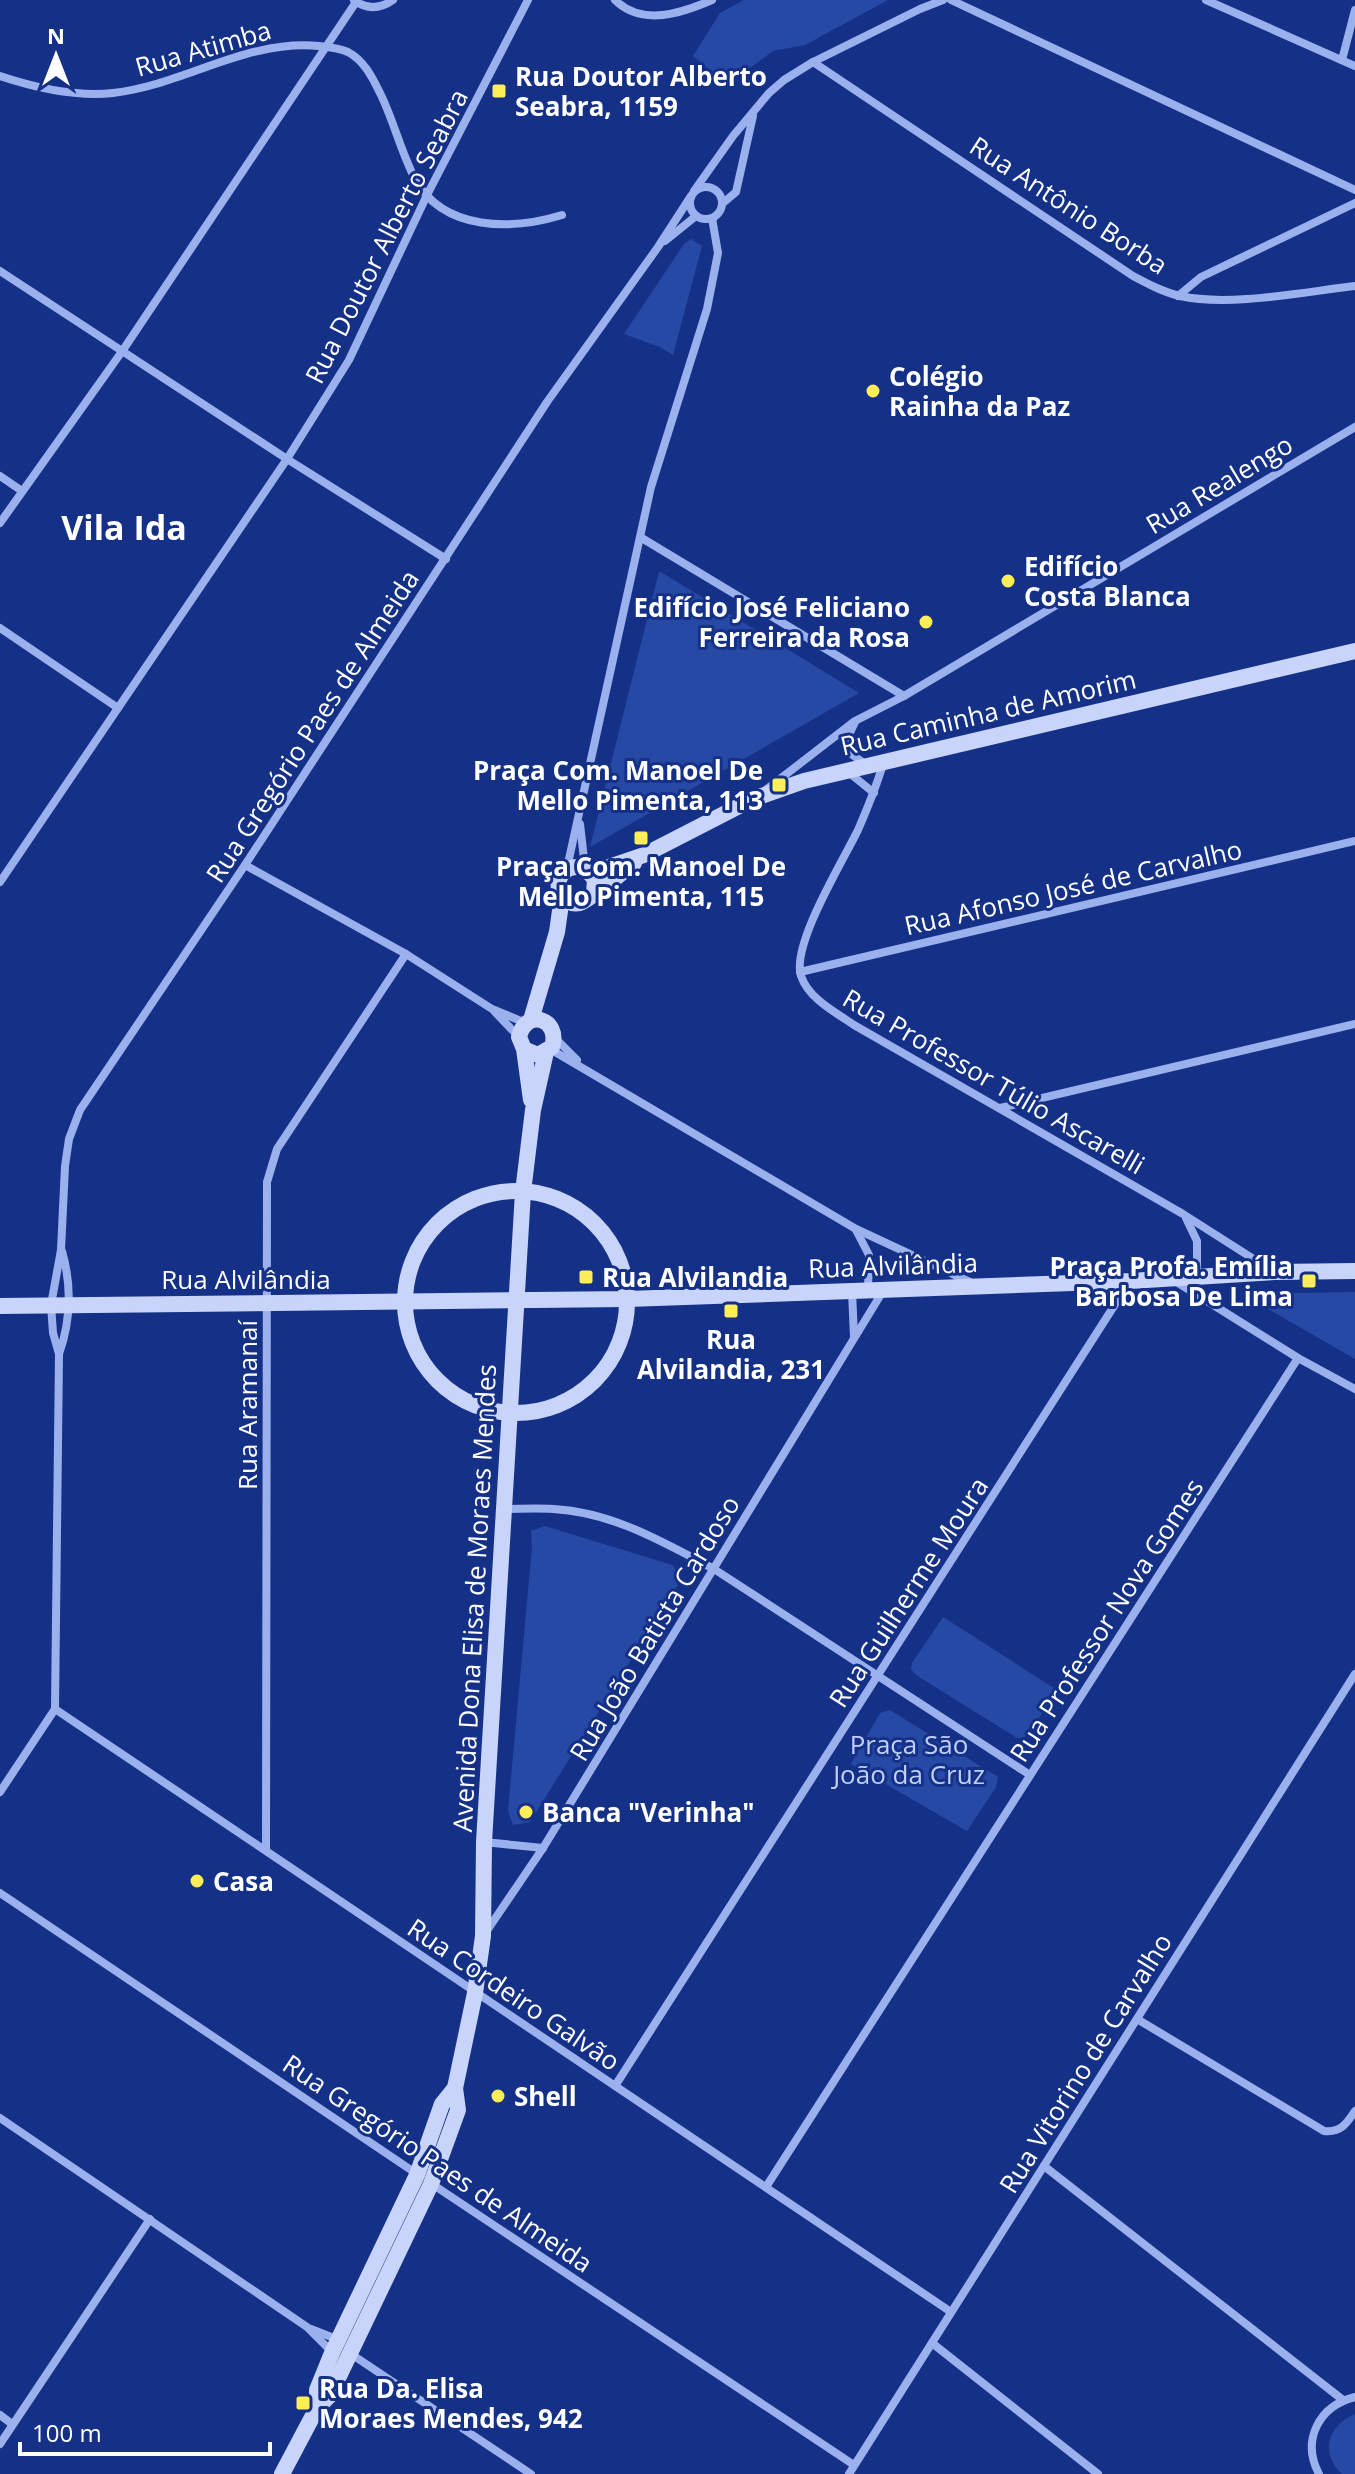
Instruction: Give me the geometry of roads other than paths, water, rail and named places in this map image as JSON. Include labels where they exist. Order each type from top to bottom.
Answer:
[{"type":"street","points":[[0,523],[123,350],[355,1],[371,8],[393,0]]},
{"type":"street","name":"Rua Doutor Alberto Seabra","points":[[0,882],[287,459],[349,360],[427,195],[528,0]]},
{"type":"street","points":[[615,0],[633,12],[659,16],[712,0]]},
{"type":"street","name":"Rua Gregório Paes de Almeida","points":[[55,1709],[59,1354],[53,1333],[51,1305],[61,1250],[69,1139],[80,1110],[245,865],[547,402],[733,136],[769,93],[813,62],[943,0]]},
{"type":"street","points":[[951,0],[1355,190]]},
{"type":"street","points":[[1206,0],[1355,66]]},
{"type":"street","points":[[1342,60],[1355,10]]},
{"type":"street","name":"Rua Atimba","points":[[0,76],[57,90],[112,93],[141,88],[264,49],[302,45],[348,52],[362,62],[371,75],[416,181],[427,195],[446,210],[465,219],[490,224],[525,224],[562,215]]},
{"type":"street","name":"Rua Antônio Borba","points":[[813,62],[1133,276],[1178,296],[1201,277],[1355,203]]},
{"type":"street","name":"Rua Gregório Paes de Almeida","points":[[723,203],[736,192],[753,115]]},
{"type":"street","points":[[700,187],[713,188],[722,197],[723,203],[721,210],[712,218],[696,216],[689,203],[692,194],[700,187]]},
{"type":"street","name":"Rua Gregório Paes de Almeida","points":[[658,247],[696,216]]},
{"type":"street","points":[[579,820],[588,870],[596,884],[594,894],[585,902],[568,900],[557,884],[567,868],[579,820],[651,487],[707,309],[718,253],[712,218]]},
{"type":"street","points":[[0,271],[446,559]]},
{"type":"street","points":[[1178,296],[1217,299],[1355,286]]},
{"type":"street","name":"Rua Realengo","points":[[753,799],[855,721],[904,696],[1355,427]]},
{"type":"street","points":[[0,476],[22,491]]},
{"type":"street","points":[[640,537],[904,696]]},
{"type":"street","points":[[0,628],[118,708]]},
{"type":"street","name":"Rua Caminha de Amorim","points":[[594,894],[644,855],[753,799],[885,760],[1355,651]]},
{"type":"street","points":[[855,721],[846,741],[846,750],[867,765]]},
{"type":"street","points":[[800,972],[803,944],[812,921],[874,793],[885,760]]},
{"type":"street","points":[[846,770],[874,793]]},
{"type":"street","name":"Rua Afonso José de Carvalho","points":[[800,972],[1355,841]]},
{"type":"street","name":"Rua Caminha de Amorim","points":[[588,870],[644,855]]},
{"type":"street","points":[[245,865],[406,954],[529,1030],[553,1029],[550,1046]]},
{"type":"street","points":[[567,868],[574,866],[588,870]]},
{"type":"street","name":"Avenida Dona Elisa de Moraes Mendes","points":[[533,1110],[529,1030],[568,900]]},
{"type":"street","name":"Rua Aramanaí","points":[[266,1849],[267,1182],[277,1149],[406,954]]},
{"type":"street","name":"Rua Professor Túlio Ascarelli","points":[[800,972],[807,988],[827,1007],[1183,1214],[1275,1272]]},
{"type":"street","points":[[492,1009],[529,1030]]},
{"type":"street","points":[[999,1108],[1355,1024]]},
{"type":"street","points":[[529,1030],[530,1054],[550,1046]]},
{"type":"street","points":[[550,1046],[856,1229],[979,1286]]},
{"type":"street","name":"Avenida Dona Elisa de Moraes Mendes","points":[[282,2474],[317,2408],[330,2395],[350,2354],[424,2179],[442,2104],[455,2088],[475,1993],[483,1936],[484,1842],[523,1192],[533,1110],[550,1046]]},
{"type":"street","points":[[500,1192],[550,1197],[575,1208],[596,1225],[613,1247],[623,1272],[628,1299],[621,1339],[601,1374],[569,1400],[550,1408],[509,1413],[477,1406],[448,1389],[425,1365],[410,1335],[405,1302],[407,1280],[414,1258],[440,1221],[478,1198],[500,1192]]},
{"type":"street","points":[[1183,1214],[1197,1241],[1197,1277]]},
{"type":"street","points":[[854,1338],[868,1289],[869,1255],[856,1229]]},
{"type":"street","name":"Rua Gregório Paes de Almeida","points":[[59,1354],[67,1332],[69,1305],[68,1272],[61,1250]]},
{"type":"street","name":"Rua Alvilândia","points":[[0,1306],[628,1299],[1355,1271]]},
{"type":"street","points":[[1171,1278],[1298,1358],[1355,1389]]},
{"type":"street","name":"Rua Guilherme Moura","points":[[615,2086],[1130,1281]]},
{"type":"street","name":"Rua João Batista Cardoso","points":[[483,1936],[543,1848],[854,1338],[868,1289]]},
{"type":"street","name":"Rua Professor Nova Gomes","points":[[766,2187],[1298,1358]]},
{"type":"street","points":[[503,1509],[554,1509],[610,1519],[650,1536],[714,1569],[1030,1775]]},
{"type":"street","name":"Rua Vitorino de Carvalho","points":[[849,2474],[1355,1674]]},
{"type":"street","points":[[0,1792],[55,1709]]},
{"type":"street","name":"Rua Cordeiro Galvão","points":[[55,1709],[951,2312]]},
{"type":"street","points":[[484,1842],[543,1848]]},
{"type":"street","name":"Rua Gregório Paes de Almeida","points":[[0,1893],[854,2465]]},
{"type":"street","points":[[1137,2019],[1324,2131],[1332,2132],[1345,2126],[1355,2111]]},
{"type":"street","points":[[0,2118],[336,2347],[531,2474]]},
{"type":"street","points":[[1044,2166],[1343,2400]]},
{"type":"street","name":"Avenida Dona Elisa de Moraes Mendes","points":[[317,2408],[317,2390],[336,2347],[424,2179]]},
{"type":"street","points":[[0,2444],[150,2219]]},
{"type":"street","points":[[307,2327],[336,2347]]},
{"type":"street","points":[[932,2343],[1098,2474]]},
{"type":"street","points":[[1319,2474],[1312,2454],[1313,2435],[1327,2411],[1343,2400],[1355,2397]]},
{"type":"street","points":[[0,2415],[12,2424]]},
{"type":"place","name":"Rua Doutor Alberto Seabra, 1159","points":[[499,91]]},
{"type":"place","name":"Colégio Rainha da Paz","points":[[873,391]]},
{"type":"place","name":"Edifício Costa Blanca","points":[[1008,581]]},
{"type":"place","name":"Edifício José Feliciano Ferreira da Rosa","points":[[926,622]]},
{"type":"place","name":"Praça Com. Manoel De Mello Pimenta, 113","points":[[779,785]]},
{"type":"place","name":"Praça Com. Manoel De Mello Pimenta, 115","points":[[641,838]]},
{"type":"place","name":"Rua Alvilandia","points":[[586,1277]]},
{"type":"place","name":"Praça Profa. Emília Barbosa De Lima","points":[[1309,1281]]},
{"type":"place","name":"Rua Alvilandia, 231","points":[[731,1311]]},
{"type":"place","name":"Banca \"Verinha\"","points":[[526,1812]]},
{"type":"place","name":"Casa","points":[[197,1881]]},
{"type":"place","name":"Shell","points":[[498,2096]]},
{"type":"place","name":"Rua Da. Elisa Moraes Mendes, 942","points":[[303,2403]]},
{"type":"district","name":"Vila Ida","points":[[124,527]]},
{"type":"park label","name":"Praça São João da Cruz","points":[[909,1759]]}]
